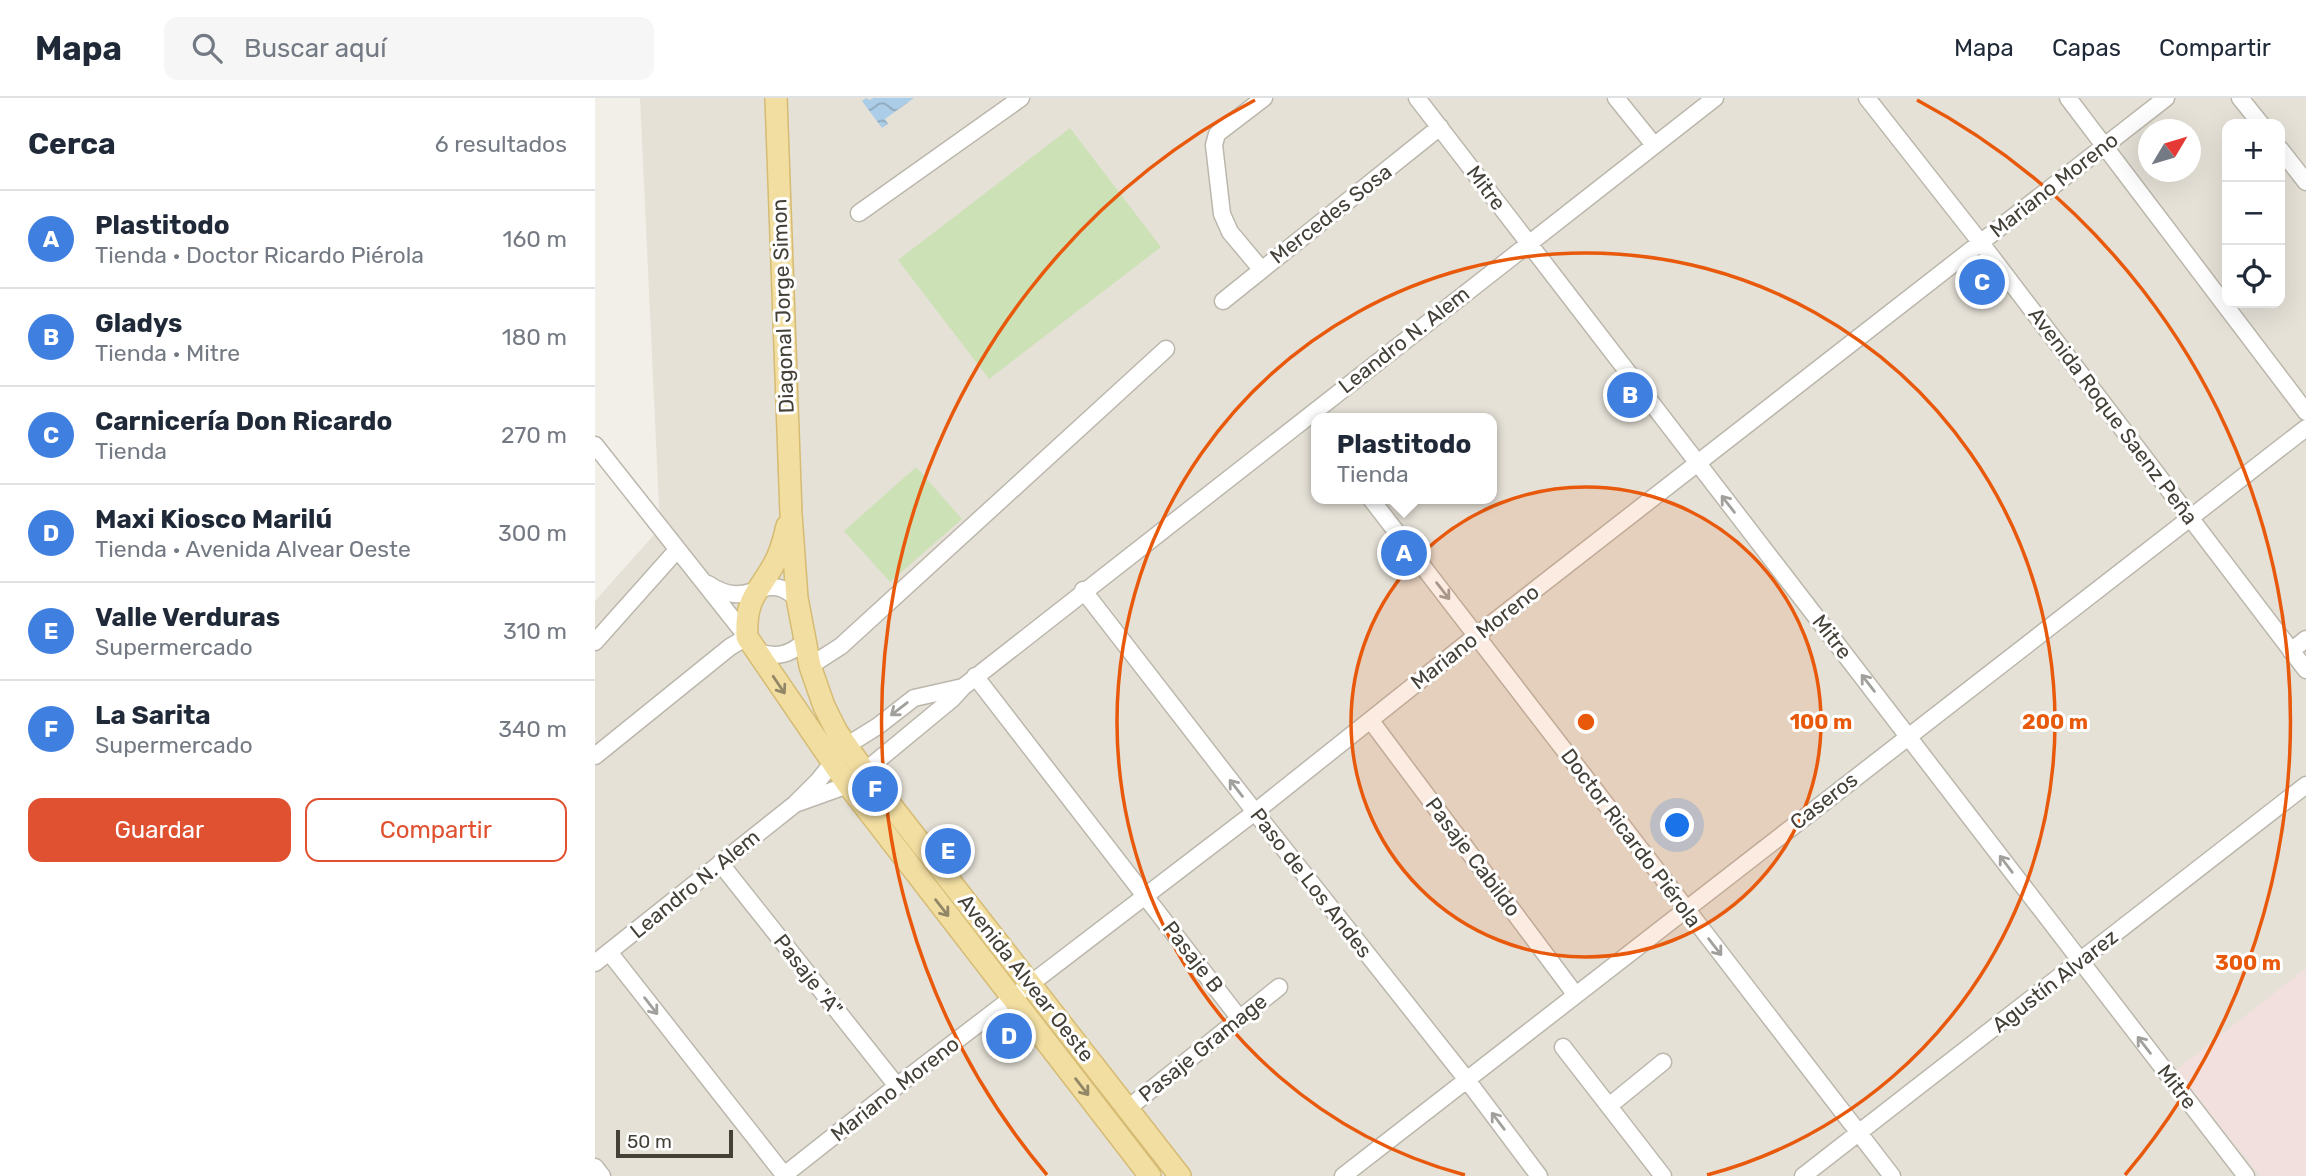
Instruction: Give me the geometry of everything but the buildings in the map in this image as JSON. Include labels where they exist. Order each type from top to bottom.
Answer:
[{"type":"main road","name":"Diagonal Jorge Simon","points":[[776,98],[791,514]]},
{"type":"main road","points":[[752,644],[748,611],[755,593],[780,552],[791,514]]},
{"type":"main road","name":"Avenida Alvear Oeste","points":[[791,514],[797,598],[810,666],[824,706],[846,746],[1180,1176]]},
{"type":"main road","name":"Avenida Alvear Oeste","points":[[752,644],[848,785],[1150,1176]]},
{"type":"street","points":[[859,213],[1021,98]]},
{"type":"street","points":[[1261,269],[1230,232],[1222,214],[1214,145],[1217,134],[1264,98]]},
{"type":"street","name":"Mitre","points":[[1417,98],[2246,1176]]},
{"type":"street","points":[[1616,98],[1654,145]]},
{"type":"street","name":"Leandro N. Alem","points":[[795,804],[848,785],[865,772],[952,699],[969,681],[1083,590],[1715,98]]},
{"type":"street","name":"Avenida Roque Saenz Peña","points":[[1867,98],[1981,243],[2306,670]]},
{"type":"street","points":[[2068,98],[2306,412]]},
{"type":"street","name":"Mariano Moreno","points":[[785,1176],[897,1086],[1255,812],[1477,635],[2166,98]]},
{"type":"street","points":[[2241,98],[2257,119]]},
{"type":"street","name":"Mercedes Sosa","points":[[1223,301],[1440,127]]},
{"type":"street","points":[[2285,155],[2306,182]]},
{"type":"street","points":[[810,666],[841,646],[1165,349]]},
{"type":"street","points":[[1306,416],[1311,422]]},
{"type":"street","name":"Caseros","points":[[1343,1176],[1575,993],[1686,910],[2306,428]]},
{"type":"street","points":[[595,445],[752,644],[771,657],[795,651],[805,641]]},
{"type":"street","name":"Doctor Ricardo Piérola","points":[[1375,504],[1892,1176]]},
{"type":"street","points":[[595,642],[677,550]]},
{"type":"street","points":[[698,576],[715,588],[731,594],[755,593],[769,587],[781,588],[797,598]]},
{"type":"street","name":"Paso de Los Andes","points":[[1083,590],[1467,1080],[1539,1176]]},
{"type":"street","points":[[2291,651],[2306,639]]},
{"type":"street","points":[[595,756],[730,647],[752,644]]},
{"type":"street","name":"Leandro N. Alem","points":[[595,963],[795,804],[846,746],[914,698],[969,681]]},
{"type":"street","name":"Pasaje B","points":[[969,681],[1146,896],[1240,1019]]},
{"type":"street","name":"Pasaje Cabildo","points":[[1371,721],[1575,993]]},
{"type":"street","name":"Agustín Alvarez","points":[[1803,1176],[2306,785]]},
{"type":"street","name":"Pasaje \"A\"","points":[[720,863],[897,1086]]},
{"type":"street","points":[[609,952],[785,1176]]},
{"type":"street","name":"Pasaje Gramage","points":[[1127,1109],[1279,987]]},
{"type":"street","points":[[1563,1047],[1663,1176]]},
{"type":"street","points":[[1609,1106],[1663,1062]]},
{"type":"street","points":[[595,1167],[602,1176]]},
{"type":"shaded area","points":[[640,98],[2306,98],[2306,1176],[595,1176],[595,601],[660,528]]},
{"type":"shaded area","points":[[2306,968],[2306,1176],[2260,1176],[2176,1070]]},
{"type":"green space","points":[[1070,128],[1161,247],[989,379],[898,260]]},
{"type":"green space","points":[[916,467],[962,519],[890,582],[844,531]]},
{"type":"water","points":[[866,98],[914,98],[885,119],[888,124],[882,128],[862,101]]},
{"type":"place","name":"Carnicería Don Ricardo","points":[[1982,282]]},
{"type":"place","name":"Gladys","points":[[1630,395]]},
{"type":"place","name":"Plastitodo","points":[[1404,553]]},
{"type":"place","name":"La Sarita","points":[[875,789]]},
{"type":"place","name":"Valle Verduras","points":[[948,851]]},
{"type":"place","name":"Maxi Kiosco Marilú","points":[[1009,1036]]}]
